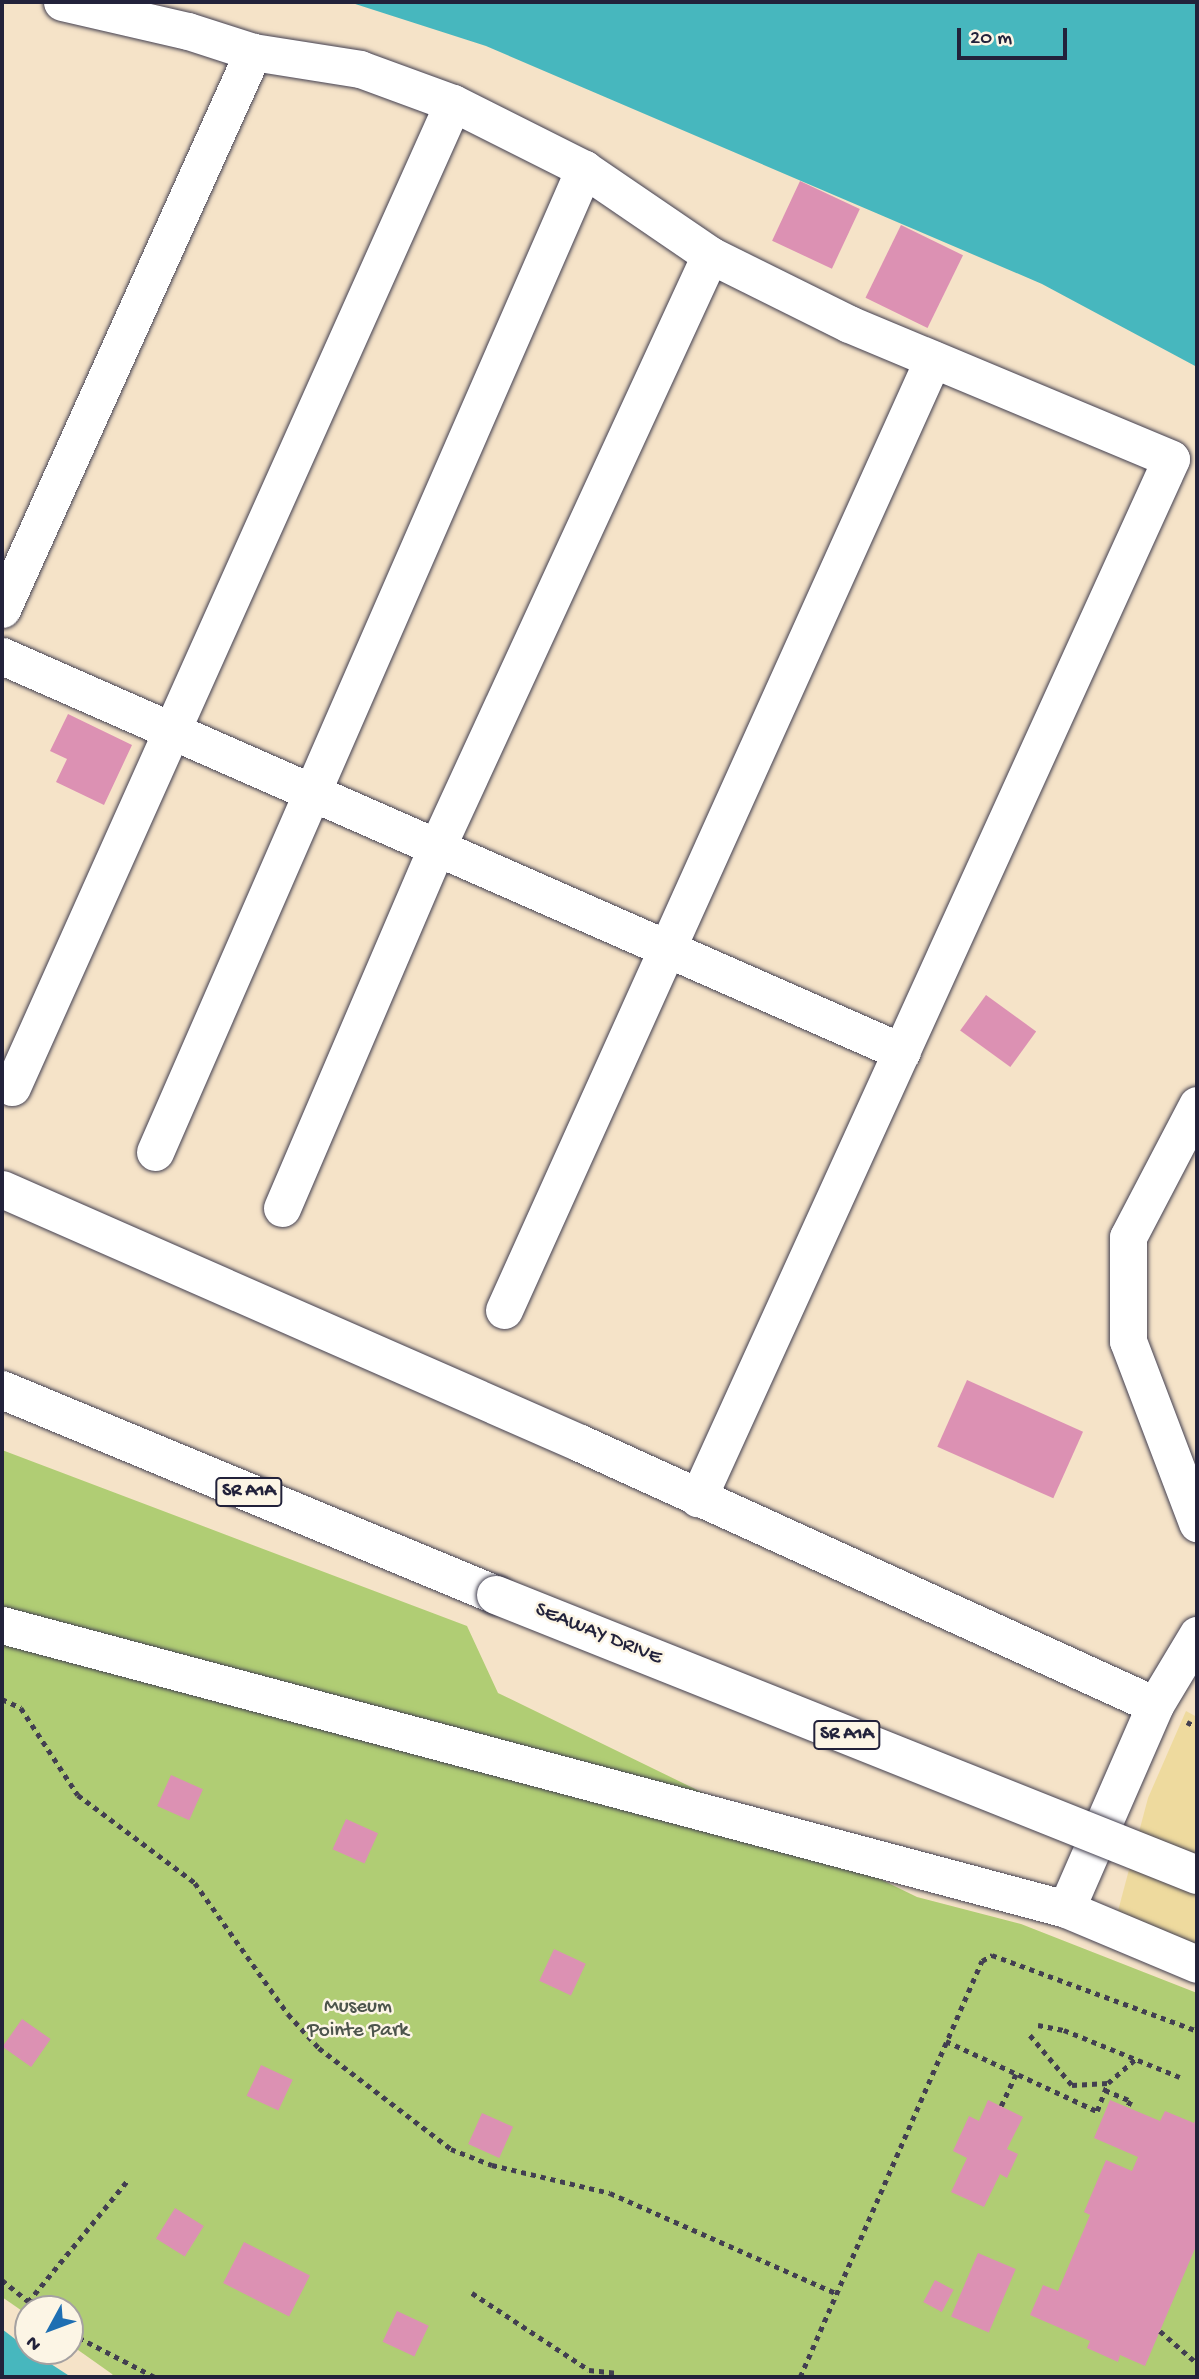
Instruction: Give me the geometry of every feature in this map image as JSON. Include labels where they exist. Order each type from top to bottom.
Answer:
[{"type":"main road","name":"SEAWAY DRIVE","points":[[2,1390],[496,1595],[1197,1875]]},
{"type":"lane","points":[[62,2],[188,31],[253,52],[360,69],[453,103],[584,169],[710,256],[933,359],[1171,459],[698,1497]]},
{"type":"lane","points":[[2,609],[253,52]]},
{"type":"lane","points":[[12,1087],[453,103]]},
{"type":"lane","points":[[155,1152],[310,791],[584,169]]},
{"type":"lane","points":[[282,1208],[437,847],[710,256]]},
{"type":"lane","points":[[504,1310],[664,947],[933,359]]},
{"type":"lane","points":[[2,656],[902,1052]]},
{"type":"lane","points":[[1197,1105],[1128,1237],[1128,1341],[1197,1522]]},
{"type":"lane","points":[[2,1189],[698,1497],[1155,1705]]},
{"type":"lane","points":[[2,1625],[1066,1909],[1197,1964]]},
{"type":"lane","points":[[1066,1909],[1155,1705],[1197,1635]]},
{"type":"path","points":[[2,1699],[21,1708],[78,1795],[195,1883],[288,2014],[319,2048],[451,2149],[492,2165],[610,2193],[838,2294]]},
{"type":"path","points":[[800,2377],[982,1961],[992,1955],[1072,1988],[1118,1998],[1197,2031]]},
{"type":"path","points":[[1038,2025],[1064,2030],[1180,2077]]},
{"type":"path","points":[[1030,2035],[1072,2085],[1108,2083]]},
{"type":"path","points":[[946,2041],[1097,2111],[1108,2083],[1136,2059]]},
{"type":"path","points":[[1001,2106],[1016,2074]]},
{"type":"path","points":[[1105,2090],[1131,2101],[1128,2107]]},
{"type":"path","points":[[34,2295],[128,2180]]},
{"type":"path","points":[[2,2280],[20,2295]]},
{"type":"path","points":[[472,2293],[589,2370],[618,2373]]},
{"type":"path","points":[[1160,2331],[1197,2363]]},
{"type":"path","points":[[84,2340],[155,2377]]},
{"type":"green space","name":"Museum Pointe Park","points":[[2,1450],[467,1626],[498,1693],[917,1897],[1021,1924],[1197,1993],[1197,2377],[110,2377],[84,2359],[84,2295],[14,2295],[14,2309],[2,2300]]},
{"type":"sand","points":[[1186,1711],[1197,1717],[1197,1945],[1118,1911],[1148,1798]]},
{"type":"water","points":[[349,2],[1197,2],[1197,367],[1042,284],[486,46]]},
{"type":"water","points":[[2,2300],[14,2309],[14,2365],[84,2365],[84,2360],[110,2377],[2,2377]]},
{"type":"pier","points":[[2,2297],[14,2305],[14,2338],[2,2329]]},
{"type":"pier","points":[[84,2354],[114,2377],[71,2377],[53,2365],[84,2365]]},
{"type":"building","points":[[800,181],[860,209],[832,269],[772,241]]},
{"type":"building","points":[[901,225],[963,255],[928,328],[865,298]]},
{"type":"building","points":[[68,714],[132,745],[104,805],[56,782],[67,759],[50,751]]},
{"type":"building","points":[[986,995],[1036,1031],[1010,1067],[960,1031]]},
{"type":"building","points":[[967,1380],[1083,1432],[1053,1498],[937,1447]]},
{"type":"building","points":[[171,1775],[203,1789],[189,1820],[157,1806]]},
{"type":"building","points":[[346,1819],[378,1833],[365,1863],[333,1849]]},
{"type":"building","points":[[554,1949],[586,1964],[571,1996],[539,1981]]},
{"type":"building","points":[[22,2019],[51,2039],[31,2067],[2,2047]]},
{"type":"building","points":[[261,2065],[293,2080],[278,2111],[247,2096]]},
{"type":"building","points":[[988,2100],[1023,2117],[1007,2149],[1018,2154],[1007,2178],[1000,2174],[984,2207],[951,2192],[967,2158],[953,2151],[969,2116],[979,2121]]},
{"type":"building","points":[[1110,2100],[1160,2121],[1165,2111],[1194,2123],[1197,2115],[1197,2244],[1145,2366],[1120,2355],[1118,2362],[1087,2348],[1090,2341],[1030,2315],[1043,2285],[1058,2291],[1090,2215],[1084,2212],[1106,2160],[1132,2171],[1138,2157],[1094,2138]]},
{"type":"building","points":[[482,2113],[513,2127],[499,2158],[468,2144]]},
{"type":"building","points":[[175,2208],[204,2226],[185,2257],[156,2239]]},
{"type":"building","points":[[244,2242],[310,2276],[289,2317],[223,2283]]},
{"type":"building","points":[[978,2253],[1016,2269],[989,2333],[951,2317]]},
{"type":"building","points":[[935,2280],[954,2290],[942,2312],[923,2302]]},
{"type":"building","points":[[397,2311],[429,2326],[414,2357],[383,2342]]}]
